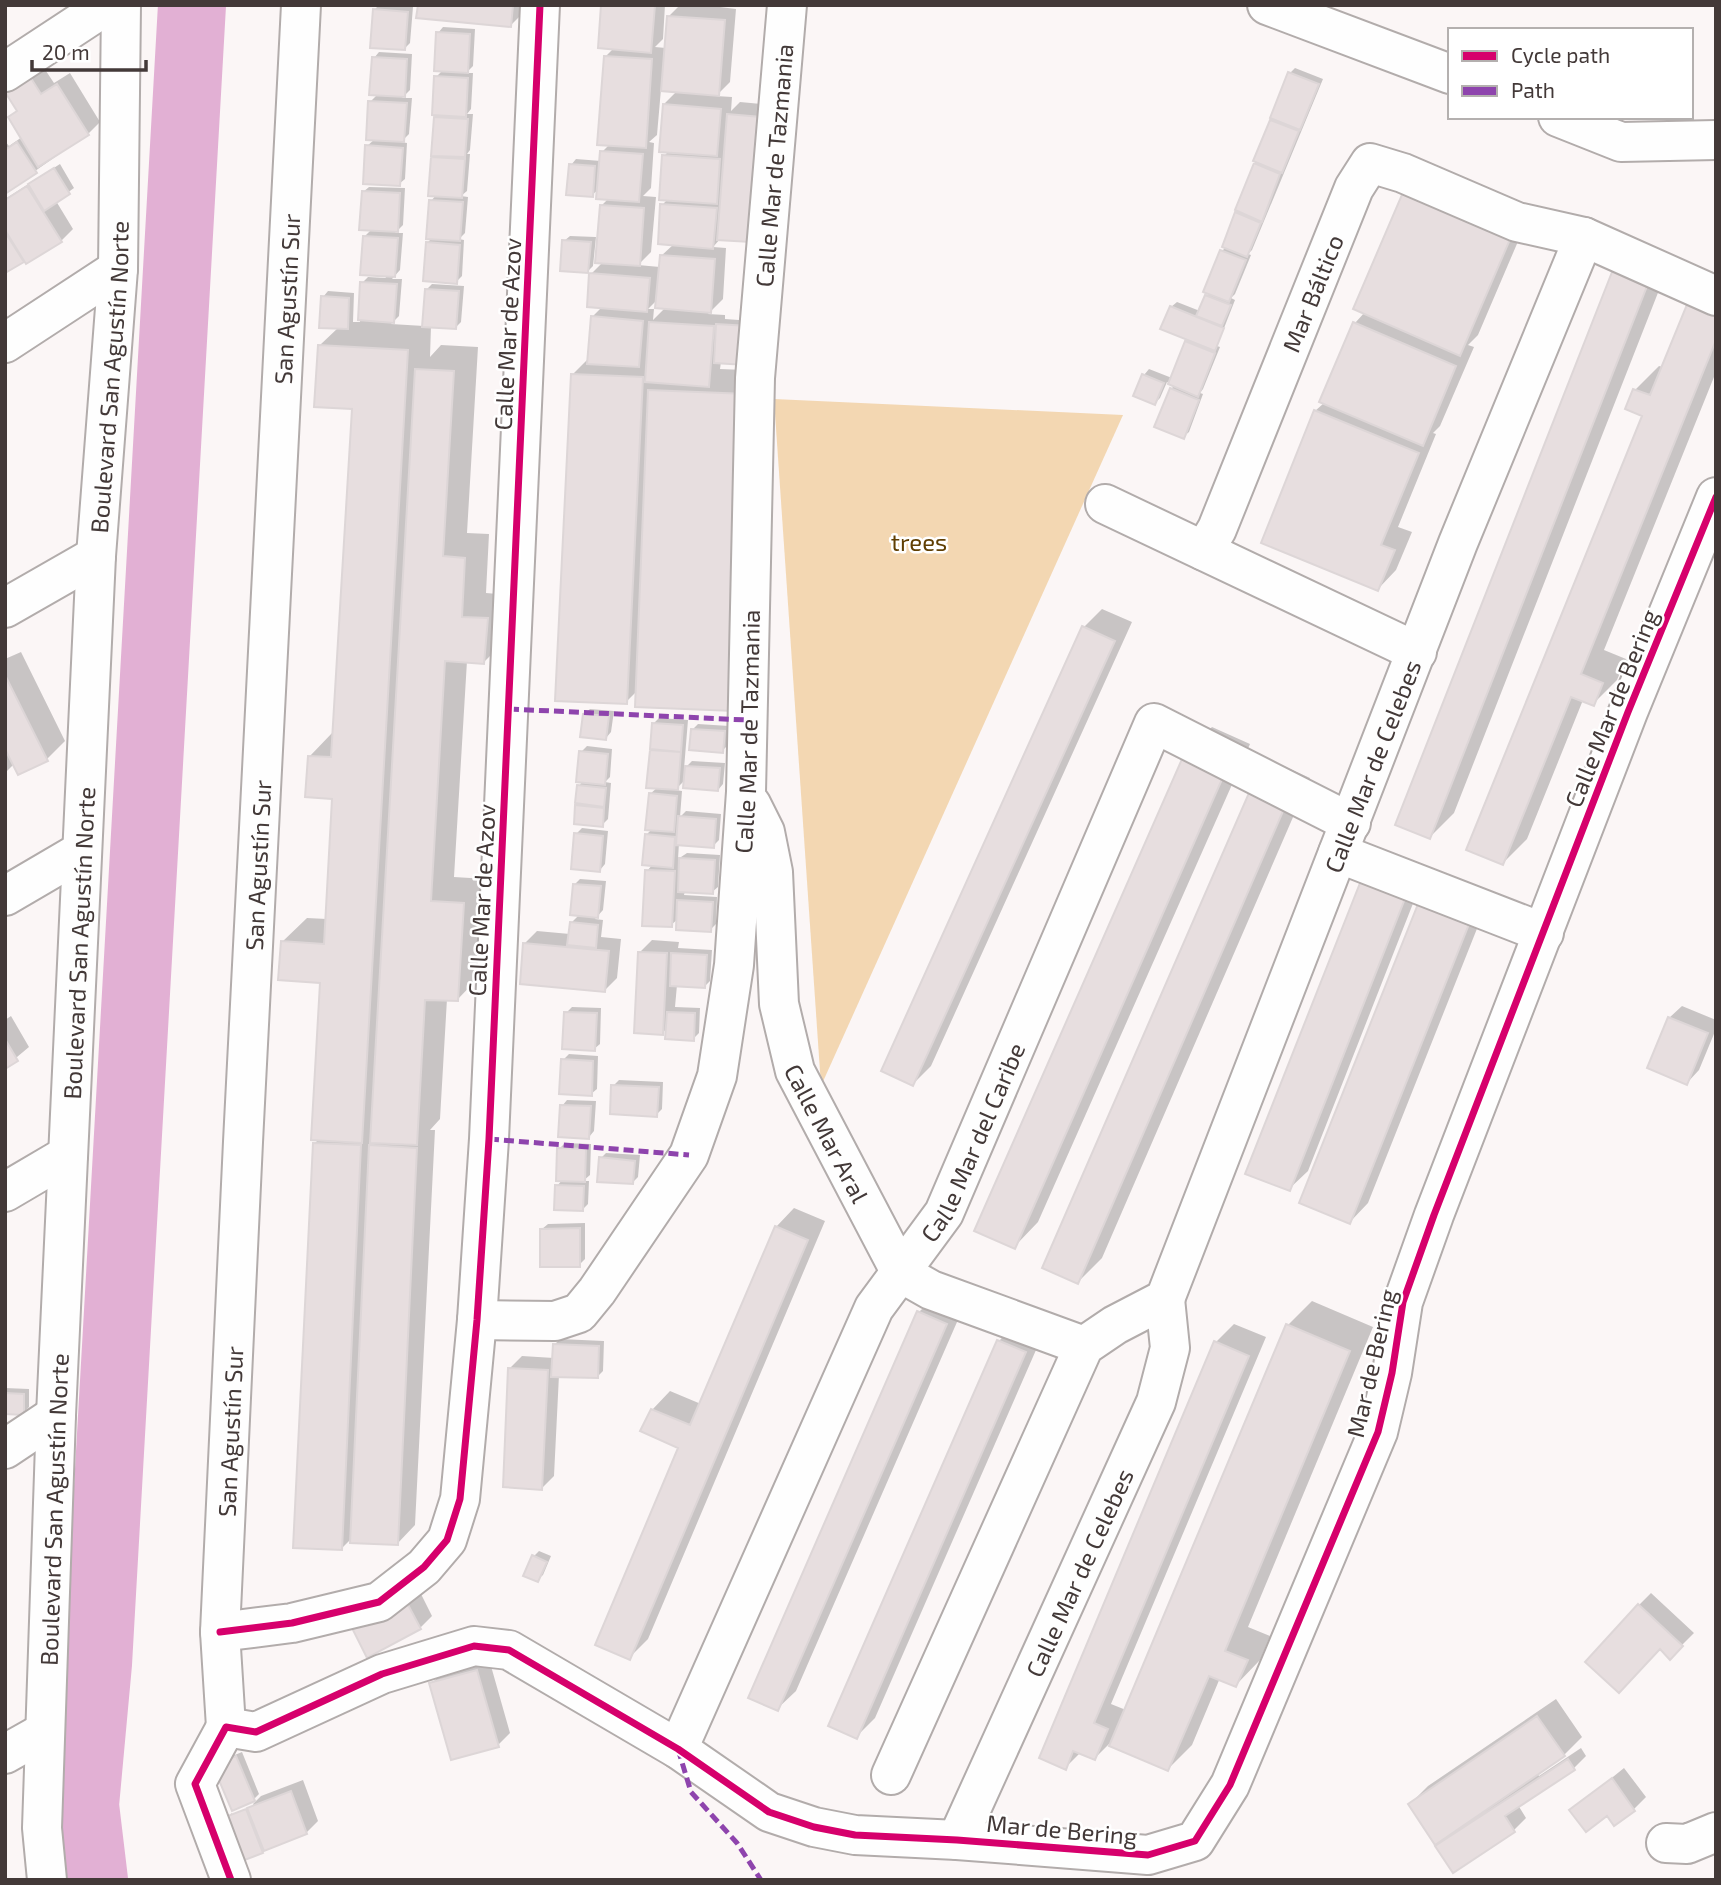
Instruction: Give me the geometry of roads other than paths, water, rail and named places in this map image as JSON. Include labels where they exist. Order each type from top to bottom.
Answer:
[{"type":"street","points":[[5,72],[107,5]]},
{"type":"street","name":"Boulevard San Agustín Norte","points":[[47,1880],[43,1828],[44,1731],[56,1415],[96,556],[118,270],[121,5]]},
{"type":"street","name":"San Agustín Sur","points":[[226,1727],[220,1632],[301,5]]},
{"type":"street","name":"Calle Mar de Azov","points":[[220,1632],[292,1623],[379,1602],[425,1567],[447,1540],[460,1499],[477,1320],[491,1098],[540,5]]},
{"type":"street","name":"Calle Mar de Tazmania","points":[[477,1320],[555,1321],[579,1313],[597,1291],[689,1155],[717,1076],[734,965],[746,792],[755,378],[786,5]]},
{"type":"street","points":[[1267,5],[1448,73]]},
{"type":"street","points":[[1563,119],[1621,142],[1716,139]]},
{"type":"street","name":"Mar Báltico","points":[[1204,551],[1217,529],[1354,188],[1370,163],[1403,173],[1517,222],[1584,237],[1716,296]]},
{"type":"street","name":"Calle Mar de Celebes","points":[[957,1840],[1156,1402],[1170,1348],[1165,1298],[1418,652],[1458,543],[1584,237]]},
{"type":"street","points":[[5,343],[118,270]]},
{"type":"street","name":"Calle Mar de Bering","points":[[1544,933],[1628,712],[1716,497]]},
{"type":"street","points":[[1105,504],[1418,652]]},
{"type":"street","points":[[5,608],[96,556]]},
{"type":"street","name":"Calle Mar del Caribe","points":[[678,1749],[874,1308],[944,1213],[1154,723],[1344,838]]},
{"type":"street","name":"Calle Mar Aral","points":[[746,792],[765,832],[773,872],[779,1004],[795,1071],[901,1273]]},
{"type":"street","points":[[1344,838],[1544,933]]},
{"type":"street","points":[[5,896],[82,851]]},
{"type":"street","name":"Mar de Bering","points":[[226,1727],[256,1732],[382,1674],[474,1646],[509,1650],[678,1749],[769,1811],[814,1827],[855,1835],[1148,1855],[1195,1840],[1230,1785],[1378,1432],[1392,1373],[1403,1302],[1434,1214],[1544,933]]},
{"type":"street","points":[[5,1192],[68,1155]]},
{"type":"street","points":[[901,1273],[932,1290],[1084,1346]]},
{"type":"street","points":[[891,1775],[1084,1346],[1115,1325],[1165,1298]]},
{"type":"street","points":[[5,1449],[56,1415]]},
{"type":"street","points":[[226,1727],[195,1784],[231,1880]]},
{"type":"street","points":[[5,1754],[44,1731]]},
{"type":"street","points":[[1666,1843],[1687,1844],[1716,1832]]},
{"type":"waterway","points":[[94,1880],[85,1805],[98,1664],[192,5]]},
{"type":"park label","name":"trees","points":[[919,541]]}]
